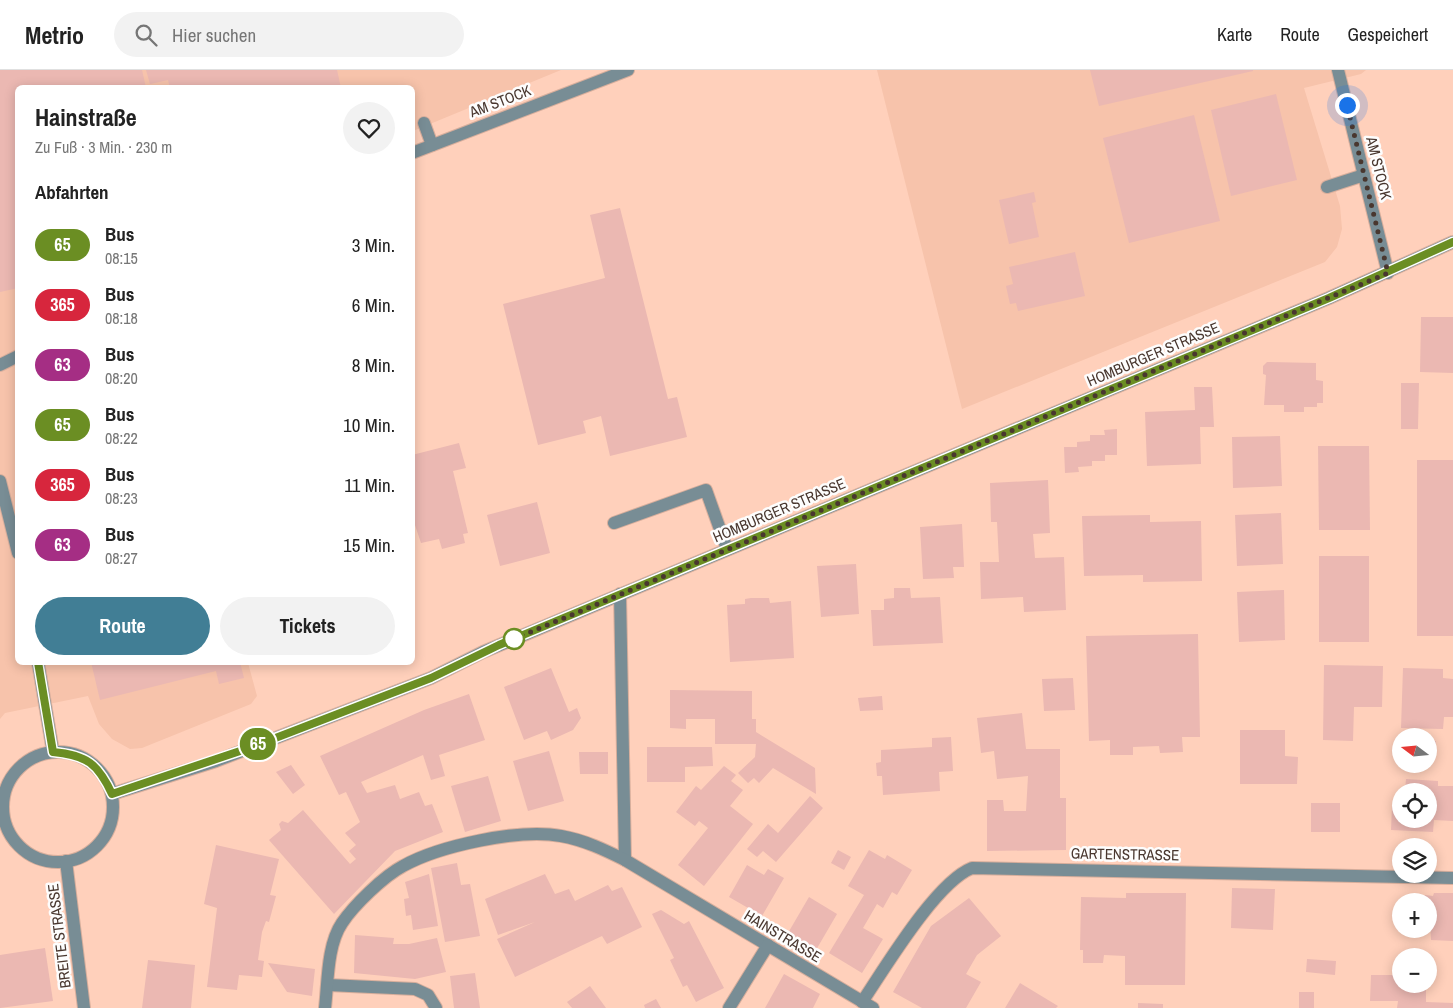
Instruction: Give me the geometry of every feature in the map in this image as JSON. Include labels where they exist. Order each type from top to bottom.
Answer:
[{"type":"street","name":"AM STOCK","points":[[415,152],[628,70]]},
{"type":"street","name":"AM STOCK","points":[[1338,70],[1388,273]]},
{"type":"street","points":[[424,123],[432,145]]},
{"type":"street","points":[[1327,187],[1364,175]]},
{"type":"street","name":"HOMBURGER STRASSE","points":[[112,794],[216,761],[431,678],[483,652],[1388,273],[1453,242]]},
{"type":"street","points":[[0,366],[15,358]]},
{"type":"street","points":[[0,481],[15,528]]},
{"type":"street","points":[[614,523],[706,490],[727,549]]},
{"type":"street","points":[[620,594],[625,860]]},
{"type":"street","points":[[38,665],[53,752]]},
{"type":"street","points":[[53,752],[72,754],[90,762],[103,775],[112,794],[113,813],[105,836],[91,851],[81,857],[66,861],[52,861],[34,856],[18,845],[4,828],[6,793],[10,781],[27,762],[53,752]]},
{"type":"street","name":"HAINSTRASSE","points":[[325,1008],[333,950],[341,924],[384,880],[414,860],[480,842],[516,835],[542,834],[562,836],[590,844],[625,860],[867,1005]]},
{"type":"street","name":"BREITE STRASSE","points":[[66,861],[84,1008]]},
{"type":"street","name":"GARTENSTRASSE","points":[[867,1005],[916,922],[952,879],[972,868],[1453,878]]},
{"type":"street","points":[[729,1008],[768,945]]},
{"type":"street","points":[[328,984],[415,989],[428,995],[436,1008]]},
{"type":"shaded area","points":[[0,70],[561,70],[415,130],[415,85],[15,85],[15,665],[249,665],[257,696],[251,704],[142,748],[130,749],[112,739],[99,724],[88,696],[5,713],[0,719]]},
{"type":"shaded area","points":[[877,70],[1366,70],[1361,74],[1304,88],[1340,206],[1342,229],[1337,247],[1325,262],[962,409]]},
{"type":"building","points":[[0,70],[142,70],[145,85],[15,85],[15,289],[0,292]]},
{"type":"building","points":[[146,70],[337,70],[340,85],[169,85],[168,80],[150,84]]},
{"type":"building","points":[[1090,70],[1253,70],[1253,71],[1099,106]]},
{"type":"building","points":[[1276,94],[1297,180],[1231,196],[1211,110]]},
{"type":"building","points":[[1194,115],[1220,221],[1129,243],[1103,138]]},
{"type":"building","points":[[1034,192],[1036,202],[1032,203],[1039,237],[1009,244],[999,200]]},
{"type":"building","points":[[620,208],[668,399],[677,397],[687,437],[610,456],[601,416],[583,421],[586,433],[538,445],[503,304],[605,278],[590,215]]},
{"type":"building","points":[[1075,252],[1085,296],[1018,311],[1016,303],[1010,304],[1006,286],[1013,284],[1009,267]]},
{"type":"building","points":[[1421,317],[1453,317],[1453,373],[1420,372]]},
{"type":"building","points":[[1267,362],[1316,363],[1316,380],[1323,381],[1323,403],[1317,403],[1317,407],[1304,407],[1304,412],[1284,412],[1284,405],[1264,405],[1266,375],[1263,374],[1263,366]]},
{"type":"building","points":[[1401,383],[1419,383],[1418,429],[1401,429]]},
{"type":"building","points":[[1194,387],[1212,387],[1214,427],[1200,427],[1201,464],[1147,466],[1145,412],[1195,410]]},
{"type":"building","points":[[1117,429],[1117,455],[1105,455],[1105,461],[1092,461],[1092,466],[1078,467],[1079,472],[1065,473],[1064,447],[1077,447],[1077,442],[1090,441],[1090,435],[1105,435],[1104,430]]},
{"type":"building","points":[[1280,436],[1282,486],[1233,488],[1232,437]]},
{"type":"building","points":[[459,443],[466,468],[453,471],[468,533],[463,534],[465,543],[442,549],[439,539],[421,543],[415,525],[415,454]]},
{"type":"building","points":[[1318,446],[1369,446],[1370,530],[1319,530]]},
{"type":"building","points":[[1417,460],[1453,460],[1453,636],[1417,636]]},
{"type":"building","points":[[1048,480],[1050,533],[1033,534],[1035,558],[1064,557],[1066,610],[1024,612],[1023,597],[981,599],[980,562],[999,562],[997,522],[991,522],[990,483]]},
{"type":"building","points":[[537,502],[550,553],[500,566],[487,515]]},
{"type":"building","points":[[1281,513],[1283,564],[1237,566],[1235,515]]},
{"type":"building","points":[[1150,515],[1150,522],[1201,521],[1202,581],[1143,582],[1143,575],[1084,576],[1082,516]]},
{"type":"building","points":[[962,524],[964,567],[953,567],[954,578],[923,579],[920,527]]},
{"type":"building","points":[[1319,556],[1369,556],[1369,642],[1319,642]]},
{"type":"building","points":[[856,564],[859,614],[821,617],[817,566]]},
{"type":"building","points":[[894,588],[910,588],[911,598],[940,597],[943,643],[873,646],[871,610],[884,610],[884,599],[894,598]]},
{"type":"building","points":[[1284,590],[1285,640],[1239,642],[1237,592]]},
{"type":"building","points":[[769,598],[770,603],[791,601],[794,658],[730,662],[727,605],[745,604],[745,599]]},
{"type":"building","points":[[1198,634],[1200,737],[1182,737],[1183,752],[1160,753],[1159,746],[1133,747],[1133,755],[1110,755],[1110,740],[1089,741],[1086,636]]},
{"type":"building","points":[[92,665],[241,665],[244,678],[219,684],[216,671],[100,700]]},
{"type":"building","points":[[1324,665],[1383,666],[1382,707],[1354,707],[1353,741],[1323,740]]},
{"type":"building","points":[[551,668],[569,712],[577,708],[581,718],[573,730],[551,740],[547,731],[524,740],[504,687]]},
{"type":"building","points":[[1403,668],[1443,669],[1443,678],[1453,679],[1453,717],[1444,717],[1443,729],[1401,728]]},
{"type":"building","points":[[1073,678],[1075,710],[1044,711],[1042,679]]},
{"type":"building","points":[[670,690],[752,691],[752,719],[756,719],[756,732],[815,768],[816,794],[773,768],[759,783],[754,778],[748,783],[738,773],[755,757],[756,744],[715,744],[715,719],[686,719],[686,729],[670,728]]},
{"type":"building","points":[[469,694],[485,740],[439,755],[445,776],[431,780],[423,755],[361,782],[367,793],[395,785],[400,799],[419,792],[425,806],[432,804],[443,832],[395,851],[334,914],[269,840],[281,830],[279,824],[282,821],[288,823],[303,810],[350,864],[356,859],[349,851],[356,845],[345,833],[360,822],[346,792],[339,795],[320,756],[424,710]]},
{"type":"building","points":[[882,696],[883,710],[860,711],[858,698]]},
{"type":"building","points":[[1022,713],[1026,749],[1060,749],[1060,798],[1066,798],[1066,850],[987,851],[987,800],[1003,800],[1004,811],[1026,811],[1028,776],[997,779],[994,751],[981,753],[977,718]]},
{"type":"building","points":[[1240,730],[1285,730],[1285,756],[1298,757],[1297,784],[1240,784]]},
{"type":"building","points":[[951,737],[953,771],[939,772],[940,791],[883,795],[882,776],[877,776],[876,763],[881,762],[881,750],[932,747],[932,738]]},
{"type":"building","points":[[647,747],[712,747],[713,766],[685,767],[685,782],[647,782]]},
{"type":"building","points":[[549,751],[564,801],[528,811],[513,761]]},
{"type":"building","points":[[579,752],[608,752],[608,774],[580,774]]},
{"type":"building","points":[[291,765],[305,785],[293,794],[276,772]]},
{"type":"building","points":[[724,766],[736,775],[731,781],[743,790],[730,806],[753,824],[704,886],[678,865],[708,828],[699,821],[695,826],[676,812],[696,786],[701,790]]},
{"type":"building","points":[[488,776],[501,821],[465,832],[451,786]]},
{"type":"building","points":[[1406,779],[1438,781],[1438,786],[1453,786],[1453,821],[1437,820],[1437,783],[1406,783]]},
{"type":"building","points":[[810,796],[823,808],[776,862],[763,851],[757,857],[747,849],[768,824],[778,833]]},
{"type":"building","points":[[1311,803],[1340,803],[1340,832],[1311,832]]},
{"type":"building","points":[[1392,806],[1392,828],[1433,828],[1433,832],[1391,830]]},
{"type":"building","points":[[216,845],[279,859],[270,895],[276,896],[269,922],[266,921],[262,932],[258,960],[264,961],[262,977],[239,975],[237,990],[207,987],[217,908],[204,904]]},
{"type":"building","points":[[838,850],[851,857],[844,870],[831,863]]},
{"type":"building","points":[[869,850],[885,859],[887,855],[912,870],[897,895],[892,892],[883,908],[877,904],[863,928],[883,939],[862,973],[829,953],[864,895],[848,886]]},
{"type":"building","points":[[457,863],[461,885],[470,884],[480,936],[445,942],[431,868]]},
{"type":"building","points":[[747,865],[764,875],[768,869],[784,878],[762,916],[729,897]]},
{"type":"building","points":[[429,874],[438,926],[413,930],[411,915],[406,916],[404,899],[409,898],[405,882]]},
{"type":"building","points":[[545,874],[555,894],[569,889],[575,901],[608,885],[612,891],[622,887],[642,927],[607,944],[602,936],[515,977],[497,939],[535,922],[498,935],[485,899]]},
{"type":"building","points":[[1232,888],[1275,889],[1273,930],[1231,928]]},
{"type":"building","points":[[1126,893],[1186,893],[1185,985],[1125,985],[1125,956],[1104,955],[1103,963],[1083,963],[1083,950],[1080,950],[1081,897],[1126,898]]},
{"type":"building","points":[[1437,893],[1453,893],[1453,941],[1431,940],[1431,938],[1437,938]]},
{"type":"building","points":[[809,897],[837,914],[816,950],[788,933]]},
{"type":"building","points":[[969,898],[1001,936],[977,955],[966,974],[981,982],[966,1008],[922,1008],[893,992],[931,926]]},
{"type":"building","points":[[661,910],[684,924],[689,921],[724,988],[696,1002],[687,985],[683,987],[670,960],[674,958],[652,914]]},
{"type":"building","points":[[355,935],[394,938],[393,944],[409,944],[437,938],[446,972],[415,979],[354,973]]},
{"type":"building","points":[[45,948],[53,1001],[0,1008],[0,955]]},
{"type":"building","points":[[1307,959],[1336,961],[1335,975],[1306,972]]},
{"type":"building","points":[[148,960],[195,965],[191,1008],[142,1008]]},
{"type":"building","points":[[268,963],[315,969],[312,996],[287,992]]},
{"type":"building","points":[[475,973],[480,1008],[454,1008],[450,976]]},
{"type":"building","points":[[784,974],[820,994],[813,1008],[765,1008]]},
{"type":"building","points":[[1371,975],[1392,975],[1392,993],[1426,993],[1426,1002],[1453,1003],[1453,1008],[1397,1008],[1398,1001],[1370,1001]]},
{"type":"building","points":[[1020,983],[1058,1006],[1056,1008],[1005,1008]]},
{"type":"building","points":[[590,986],[606,1008],[572,1008],[567,1002]]},
{"type":"building","points":[[1299,992],[1314,992],[1314,1008],[1299,1008]]},
{"type":"building","points":[[656,999],[661,1008],[645,1008],[644,1005]]},
{"type":"building","points":[[1138,1003],[1163,1004],[1163,1008],[1138,1008]]},
{"type":"bus line","name":"65","points":[[38,665],[53,752],[72,754],[90,762],[103,775],[112,794],[216,761],[431,678],[499,645],[1329,298],[1453,242]]},
{"type":"route","points":[[514,639],[1388,273],[1347,105]]}]
